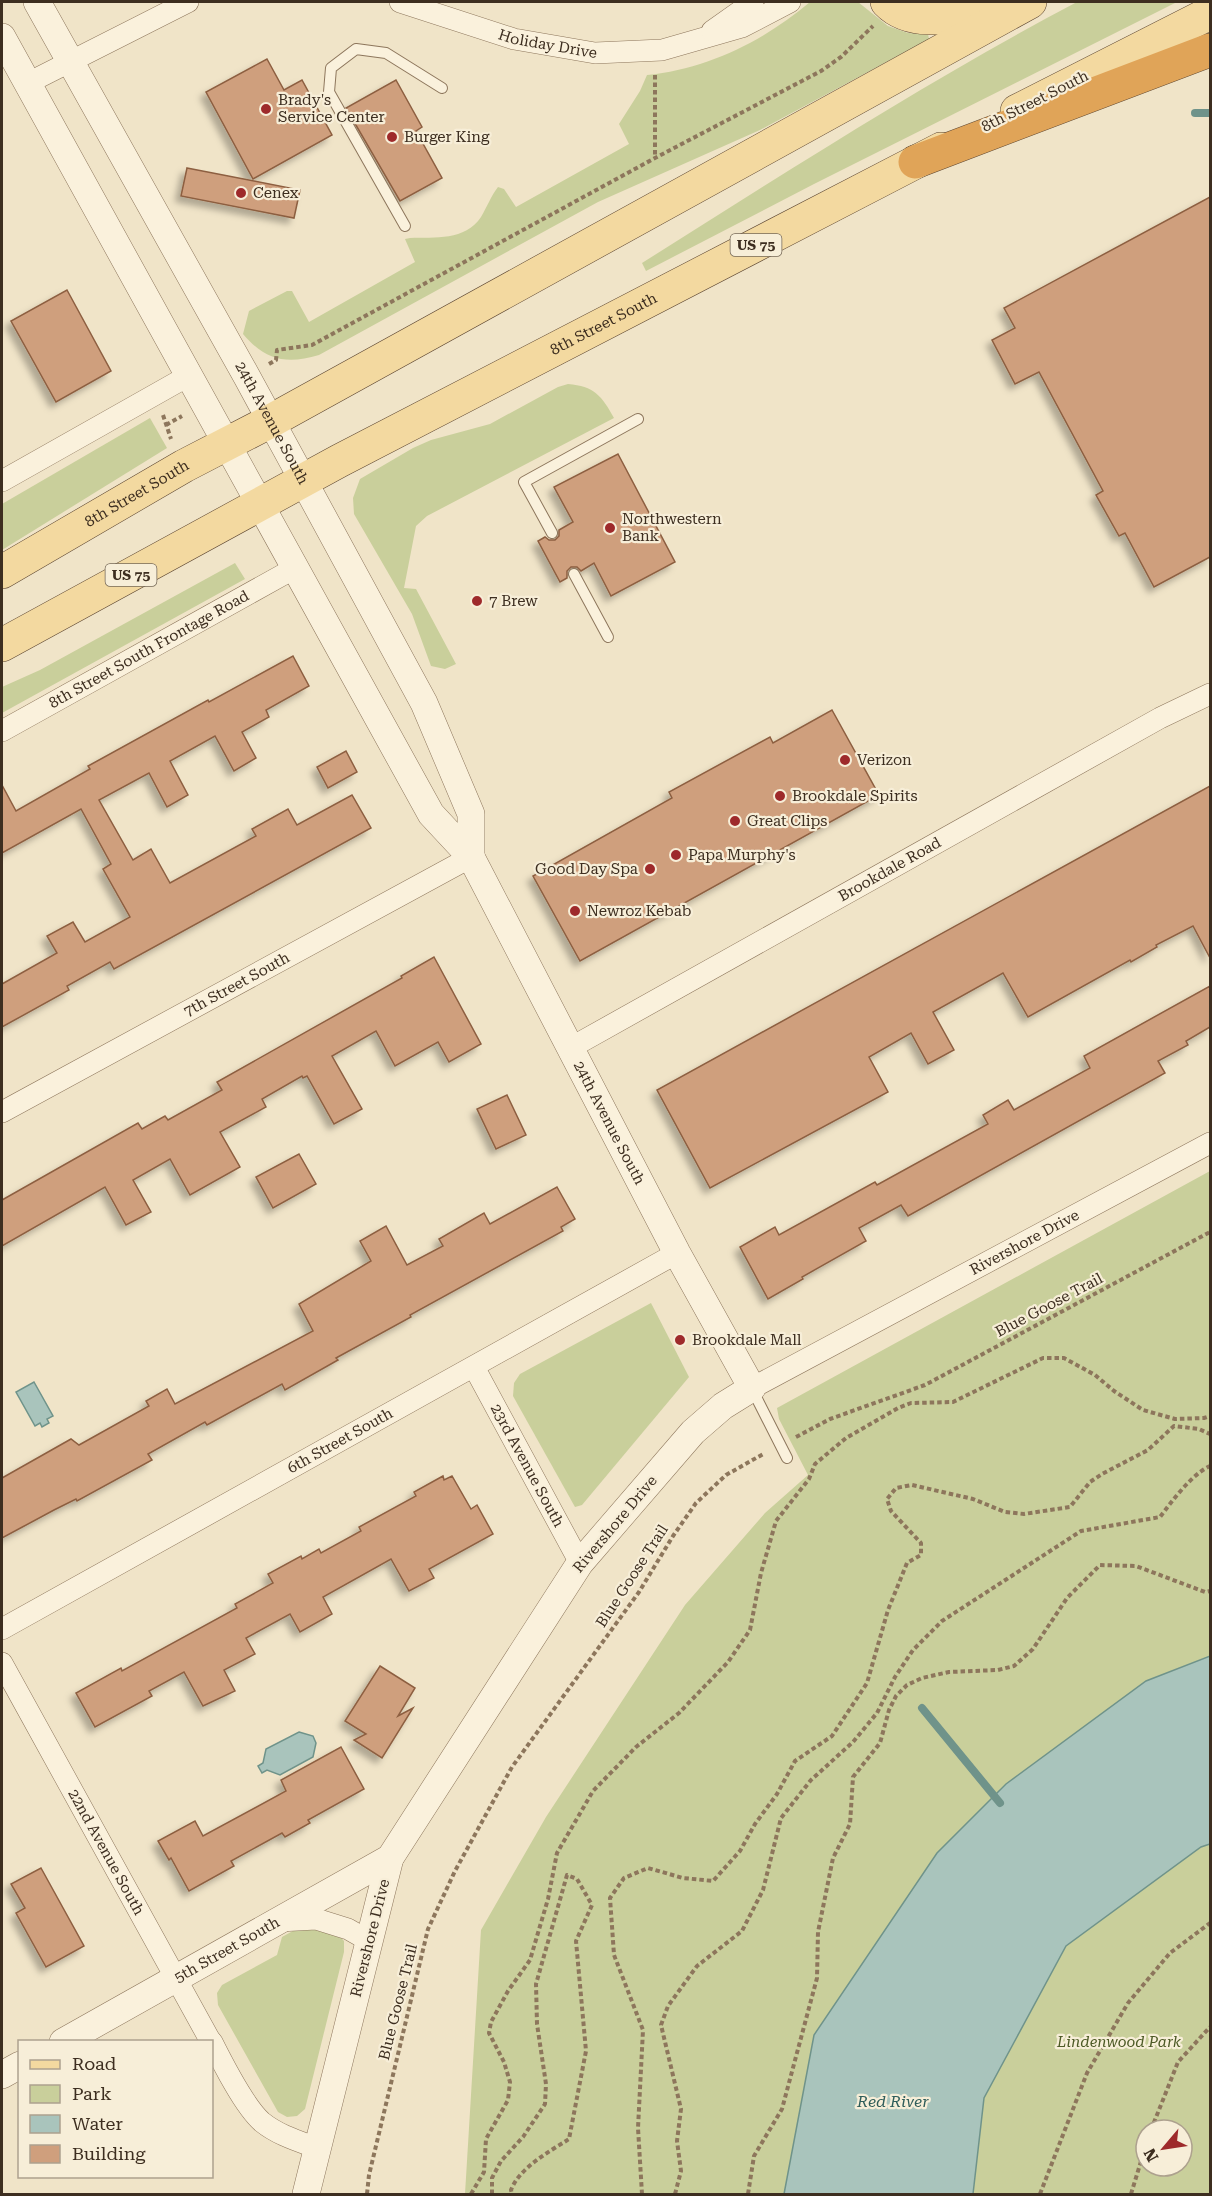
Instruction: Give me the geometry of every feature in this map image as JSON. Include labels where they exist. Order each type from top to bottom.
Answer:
[{"type":"highway","points":[[915,162],[1210,50]]},
{"type":"main road","points":[[888,3],[909,15],[929,19],[1027,3]]},
{"type":"main road","name":"8th Street South","points":[[2,572],[226,443],[269,422],[1027,3]]},
{"type":"main road","name":"8th Street South","points":[[2,645],[303,481],[915,162],[1210,13]]},
{"type":"street","name":"24th Avenue South","points":[[37,2],[247,377],[269,422],[424,703],[471,814],[471,857]]},
{"type":"street","points":[[26,84],[188,2]]},
{"type":"street","name":"Holiday Drive","points":[[400,2],[514,39],[595,53],[662,50],[742,27],[790,2]]},
{"type":"street","name":"Holiday Drive","points":[[700,40],[753,2]]},
{"type":"street","name":"24th Avenue South","points":[[2,37],[431,814],[471,857],[572,1047],[677,1253],[752,1388]]},
{"type":"street","points":[[2,481],[188,376]]},
{"type":"street","name":"8th Street South Frontage Road","points":[[2,731],[295,568]]},
{"type":"street","name":"Brookdale Road","points":[[572,1047],[1160,718],[1210,694]]},
{"type":"street","name":"7th Street South","points":[[2,1112],[471,857]]},
{"type":"street","name":"Rivershore Drive","points":[[306,2194],[390,1858],[580,1563],[693,1432],[723,1406],[752,1388],[1210,1143]]},
{"type":"street","name":"6th Street South","points":[[2,1629],[677,1253]]},
{"type":"street","name":"23rd Avenue South","points":[[474,1367],[580,1563]]},
{"type":"street","name":"22nd Avenue South","points":[[2,1663],[210,2040]]},
{"type":"street","name":"5th Street South","points":[[67,2040],[390,1858]]},
{"type":"street","points":[[279,1921],[316,1919],[348,1929],[369,1941]]},
{"type":"street","name":"22nd Avenue South","points":[[213,2046],[237,2088],[261,2121],[285,2136],[317,2148]]},
{"type":"street","points":[[2,2075],[18,2066]]},
{"type":"lane","points":[[405,226],[329,92],[331,68],[356,49],[386,53],[442,88]]},
{"type":"lane","points":[[552,533],[524,482],[638,419]]},
{"type":"lane","points":[[574,574],[608,638]]},
{"type":"lane","points":[[752,1388],[787,1458]]},
{"type":"path","points":[[276,360],[277,350],[312,345],[655,158],[821,71],[841,57],[867,33],[888,3]]},
{"type":"path","points":[[655,158],[654,78],[662,50]]},
{"type":"path","points":[[166,425],[172,445]]},
{"type":"path","name":"Blue Goose Trail","points":[[367,2194],[369,2175],[428,1929],[455,1871],[512,1767],[632,1601],[696,1503],[726,1475],[780,1444],[830,1419],[924,1385],[1210,1232]]},
{"type":"path","points":[[471,2194],[484,2172],[486,2139],[508,2100],[510,2082],[504,2062],[489,2033],[491,2022],[508,1991],[530,1960],[548,1899],[557,1853],[593,1791],[636,1748],[679,1713],[728,1662],[750,1630],[761,1573],[776,1521],[809,1479],[815,1464],[846,1438],[898,1408],[911,1403],[953,1402],[1042,1358],[1064,1358],[1095,1375],[1143,1410],[1175,1419],[1210,1416]]},
{"type":"path","points":[[642,2194],[638,2128],[643,2030],[614,1955],[610,1898],[624,1878],[648,1868],[683,1878],[713,1881],[740,1851],[755,1824],[777,1794],[795,1761],[832,1736],[867,1683],[888,1610],[907,1563],[921,1555],[921,1543],[891,1511],[887,1499],[896,1488],[912,1485],[973,1499],[1005,1512],[1024,1514],[1070,1507],[1090,1482],[1148,1450],[1174,1426],[1199,1428],[1210,1434]]},
{"type":"path","points":[[675,2194],[681,2171],[677,2142],[681,2109],[662,2025],[668,2006],[696,1966],[742,1931],[764,1890],[781,1818],[811,1780],[853,1742],[877,1713],[895,1677],[913,1650],[942,1621],[1081,1531],[1160,1517],[1184,1488],[1204,1468],[1210,1466]]},
{"type":"path","points":[[748,2194],[754,2156],[782,2109],[817,1978],[818,1932],[833,1858],[850,1824],[853,1777],[880,1743],[889,1710],[896,1696],[907,1685],[922,1678],[949,1672],[998,1670],[1014,1666],[1033,1649],[1067,1598],[1100,1565],[1136,1566],[1205,1592],[1210,1591]]},
{"type":"path","points":[[492,2194],[492,2178],[501,2161],[523,2137],[545,2104],[546,2084],[537,2024],[536,1984],[567,1875],[578,1879],[592,1905],[576,1941],[586,2051],[569,2139],[515,2180],[511,2190],[512,2194]]},
{"type":"path","points":[[1040,2194],[1088,2073],[1128,2003],[1170,1953],[1210,1923]]},
{"type":"path","points":[[1156,2118],[1178,2062],[1210,2027]]},
{"type":"path","points":[[1131,2194],[1136,2178]]},
{"type":"green space","points":[[810,2],[858,2],[888,26],[908,33],[928,34],[929,39],[760,130],[598,202],[319,355],[296,360],[277,358],[260,350],[243,334],[249,311],[287,291],[292,291],[309,322],[415,262],[405,239],[449,236],[467,230],[481,217],[498,187],[504,189],[516,207],[629,144],[619,124],[640,91],[647,75],[691,67],[734,51],[774,29]]},
{"type":"green space","points":[[1077,2],[1177,2],[646,271],[642,263],[803,162],[966,63]]},
{"type":"green space","points":[[568,384],[591,390],[601,398],[614,418],[427,516],[416,526],[404,588],[416,589],[456,664],[445,669],[431,666],[412,614],[354,514],[353,498],[360,479],[413,448],[431,440],[490,424],[558,387]]},
{"type":"green space","points":[[150,418],[167,448],[2,550],[2,504]]},
{"type":"green space","points":[[235,563],[245,579],[2,713],[2,687],[40,670]]},
{"type":"green space","points":[[1210,1171],[1210,1656],[1146,1681],[1006,1784],[814,2035],[784,2194],[465,2194],[481,1930],[546,1817],[685,1605],[765,1513],[808,1475],[779,1419],[777,1408]]},
{"type":"green space","points":[[651,1303],[689,1377],[582,1505],[575,1507],[513,1396],[514,1383],[520,1374]]},
{"type":"green space","name":"Lindenwood Park","points":[[1210,1844],[1210,2194],[973,2194],[984,2098],[1066,1946],[1201,1847]]},
{"type":"green space","points":[[311,1925],[338,1934],[344,1941],[344,1952],[305,2109],[297,2116],[287,2117],[278,2112],[218,2005],[217,1993],[222,1985],[277,1955],[282,1937],[300,1927]]},
{"type":"water","points":[[34,1382],[53,1416],[47,1419],[49,1423],[42,1427],[40,1423],[35,1426],[16,1392]]},
{"type":"water","name":"Red River","points":[[1210,1656],[1210,1844],[1201,1847],[1066,1946],[984,2098],[973,2194],[784,2194],[814,2035],[937,1853],[1006,1784],[1146,1681]]},
{"type":"water","points":[[299,1732],[313,1736],[316,1743],[313,1757],[280,1775],[267,1770],[262,1773],[258,1766],[263,1763],[266,1749]]},
{"type":"building","name":"Brady's Service Center","points":[[267,59],[284,90],[302,80],[332,135],[253,179],[206,92]]},
{"type":"building","name":"Burger King","points":[[396,80],[422,127],[416,131],[442,178],[400,201],[346,108]]},
{"type":"building","name":"Cenex","points":[[187,168],[300,190],[294,218],[181,196]]},
{"type":"building","points":[[1210,197],[1210,557],[1154,587],[1125,533],[1119,536],[1096,495],[1103,491],[1039,372],[1015,384],[992,340],[1015,328],[1004,308]]},
{"type":"building","points":[[67,290],[111,371],[56,402],[11,321]]},
{"type":"building","name":"Northwestern Bank","points":[[618,454],[675,562],[611,596],[594,563],[581,571],[577,567],[571,567],[567,571],[567,578],[560,582],[538,541],[545,537],[555,540],[559,536],[559,530],[573,522],[554,487]]},
{"type":"building","points":[[293,656],[309,686],[266,710],[269,717],[242,732],[256,758],[234,771],[215,736],[170,761],[188,795],[167,807],[149,773],[99,800],[133,860],[151,849],[170,883],[256,836],[252,829],[288,809],[297,825],[352,795],[371,828],[114,969],[110,962],[67,986],[69,990],[2,1027],[2,984],[57,953],[47,936],[73,922],[85,942],[130,917],[103,869],[111,864],[81,809],[2,853],[2,785],[16,811],[90,769],[88,766]]},
{"type":"building","points":[[832,710],[879,795],[580,961],[533,876],[672,798],[669,792],[770,737],[773,743]]},
{"type":"building","points":[[346,751],[357,772],[328,788],[317,767]]},
{"type":"building","points":[[1210,786],[1210,958],[1193,926],[1028,1017],[1003,973],[933,1012],[954,1050],[928,1064],[911,1033],[869,1057],[888,1092],[710,1188],[657,1090]]},
{"type":"building","points":[[434,957],[481,1044],[449,1062],[438,1042],[395,1066],[376,1031],[332,1056],[362,1109],[334,1124],[307,1076],[303,1078],[302,1076],[262,1099],[266,1107],[220,1132],[240,1167],[190,1195],[170,1159],[133,1180],[151,1212],[126,1225],[105,1187],[2,1246],[2,1200],[138,1123],[142,1129],[165,1116],[168,1120],[222,1090],[217,1082],[402,978],[401,976]]},
{"type":"building","points":[[1210,986],[1210,1027],[1186,1041],[1188,1045],[1158,1061],[1165,1073],[908,1216],[901,1205],[859,1228],[866,1241],[768,1299],[740,1247],[775,1227],[779,1235],[875,1182],[877,1185],[988,1124],[983,1115],[1008,1100],[1014,1110],[1090,1068],[1084,1056]]},
{"type":"building","points":[[507,1095],[526,1135],[496,1149],[477,1109]]},
{"type":"building","points":[[299,1154],[316,1184],[273,1208],[256,1177]]},
{"type":"building","points":[[557,1187],[575,1219],[561,1227],[563,1231],[410,1315],[411,1317],[336,1358],[338,1360],[285,1390],[282,1384],[207,1425],[205,1422],[148,1454],[152,1460],[2,1538],[2,1478],[71,1439],[79,1445],[149,1406],[146,1401],[167,1389],[175,1404],[313,1331],[299,1304],[371,1261],[360,1241],[386,1226],[407,1265],[443,1246],[439,1239],[484,1213],[490,1224]]},
{"type":"building","points":[[443,1476],[444,1480],[452,1476],[471,1509],[477,1505],[493,1534],[429,1569],[434,1578],[409,1591],[391,1559],[323,1597],[332,1614],[300,1632],[290,1614],[246,1638],[255,1654],[224,1670],[235,1691],[203,1706],[184,1672],[149,1691],[152,1696],[95,1727],[76,1693],[121,1668],[122,1671],[237,1608],[235,1604],[273,1583],[268,1574],[301,1556],[302,1559],[319,1549],[321,1553],[361,1531],[359,1527],[416,1496],[414,1492]]},
{"type":"building","points":[[380,1666],[415,1688],[398,1716],[413,1708],[382,1758],[354,1740],[366,1734],[345,1721]]},
{"type":"building","points":[[341,1747],[364,1789],[308,1820],[310,1823],[285,1837],[282,1833],[231,1861],[234,1866],[189,1891],[171,1858],[169,1860],[158,1841],[195,1821],[203,1836],[286,1791],[281,1780]]},
{"type":"building","points":[[41,1868],[84,1946],[46,1967],[16,1913],[25,1908],[11,1884]]},
{"type":"waterway","points":[[1195,113],[1210,113]]},
{"type":"waterway","points":[[922,1708],[1000,1803]]},
{"type":"place","name":"Brady's Service Center","points":[[266,109]]},
{"type":"place","name":"Burger King","points":[[392,137]]},
{"type":"place","name":"Cenex","points":[[241,193]]},
{"type":"place","name":"Northwestern Bank","points":[[610,528]]},
{"type":"place","name":"7 Brew","points":[[477,601]]},
{"type":"place","name":"Verizon","points":[[845,760]]},
{"type":"place","name":"Brookdale Spirits","points":[[780,796]]},
{"type":"place","name":"Great Clips","points":[[735,821]]},
{"type":"place","name":"Papa Murphy's","points":[[676,855]]},
{"type":"place","name":"Good Day Spa","points":[[650,869]]},
{"type":"place","name":"Newroz Kebab","points":[[575,911]]},
{"type":"place","name":"Brookdale Mall","points":[[680,1340]]}]
